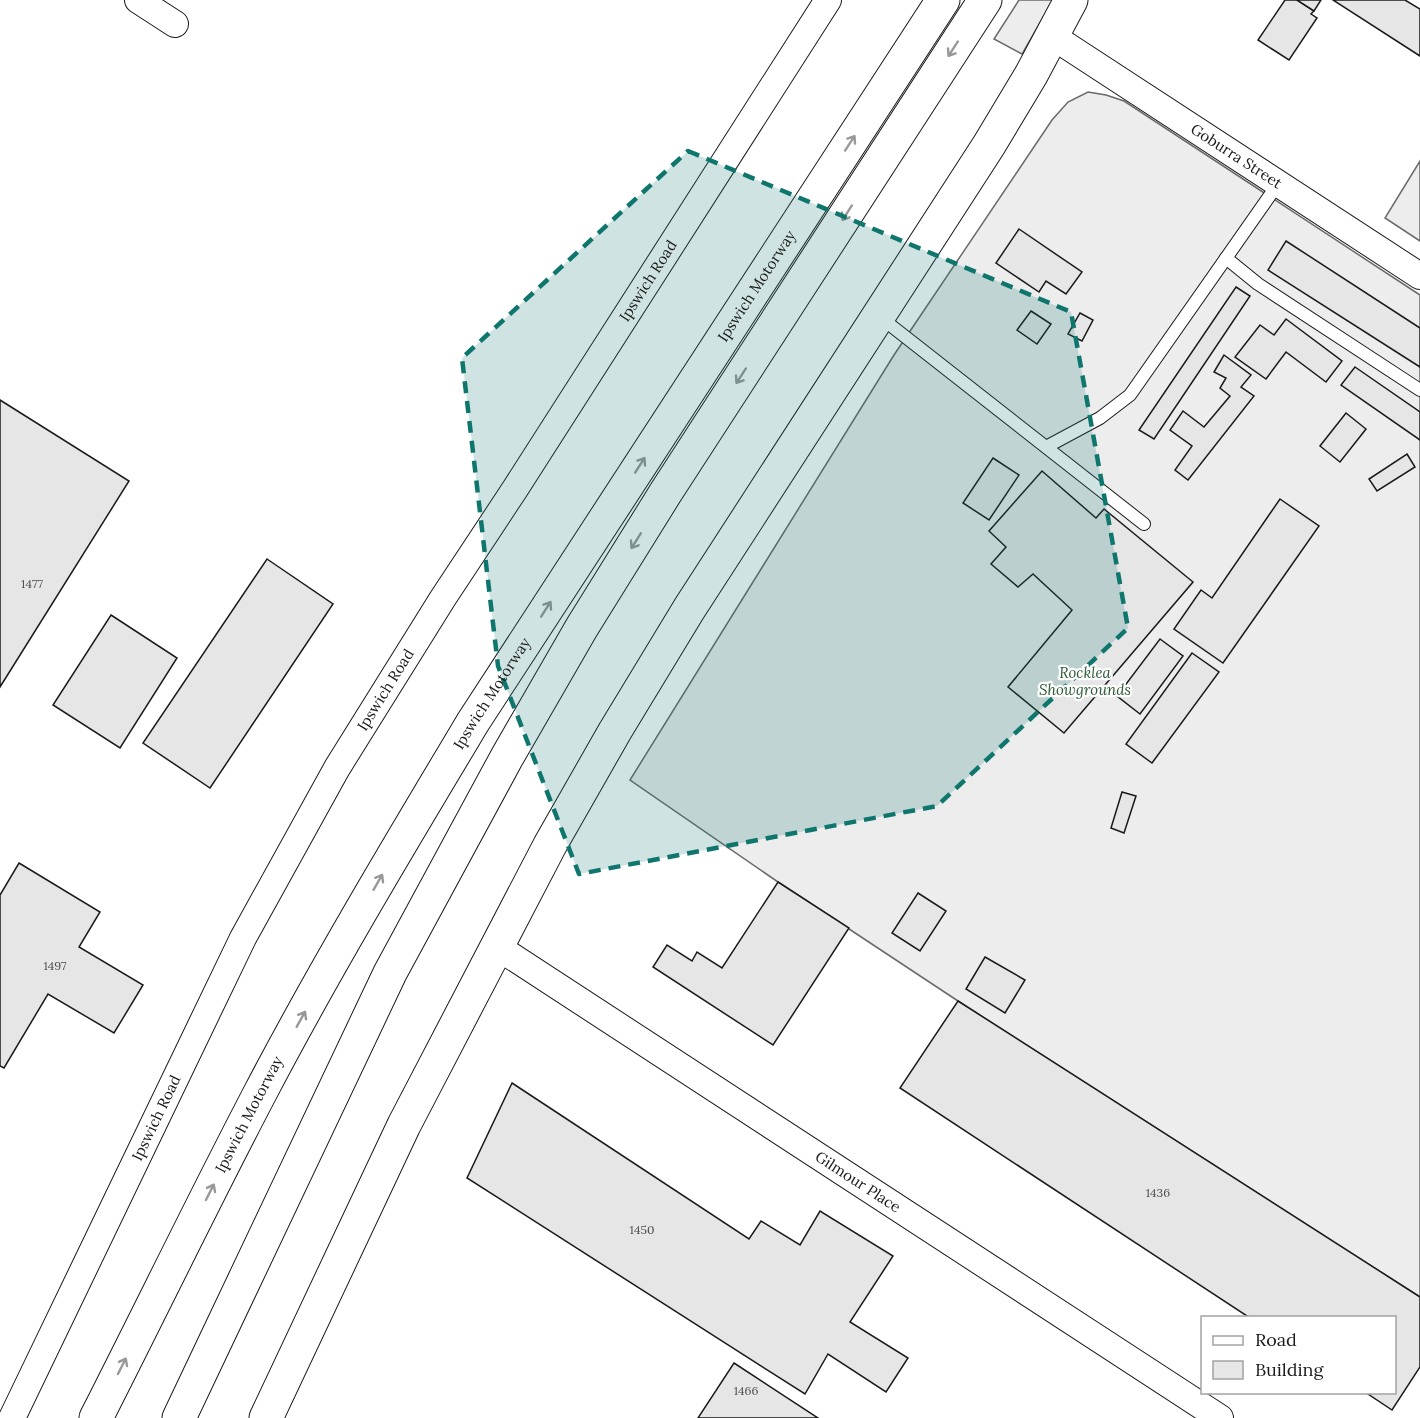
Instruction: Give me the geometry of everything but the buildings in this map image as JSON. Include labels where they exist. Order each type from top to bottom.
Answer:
[{"type":"main road","name":"Ipswich Motorway","points":[[96,1418],[260,1092],[348,933],[473,722],[943,0]]},
{"type":"main road","points":[[179,1418],[390,973],[507,757],[582,627],[666,492],[985,0]]},
{"type":"main road","points":[[266,1418],[404,1125],[496,946],[597,762],[689,609],[989,145],[1071,0]]},
{"type":"street","points":[[138,0],[175,24]]},
{"type":"street","name":"Ipswich Road","points":[[12,1418],[243,938],[337,768],[443,598],[528,470],[828,0]]},
{"type":"street","name":"Goburra Street","points":[[1052,36],[1420,276]]},
{"type":"street","name":"Gilmour Place","points":[[496,946],[1220,1418]]},
{"type":"lane","points":[[1046,447],[1101,418],[1130,395],[1278,184]]},
{"type":"lane","points":[[1226,258],[1258,284],[1420,390]]},
{"type":"lane","points":[[878,316],[1143,524]]},
{"type":"highlighted area","points":[[688,151],[1071,312],[1128,628],[937,806],[579,874],[498,666],[462,358]]},
{"type":"shaded area","points":[[1019,0],[1053,0],[1022,54],[994,39]]},
{"type":"shaded area","name":"Rocklea Showgrounds","points":[[1088,92],[1124,101],[1420,295],[1420,1297],[958,1001],[778,882],[630,780],[894,355],[1052,120],[1068,102]]},
{"type":"shaded area","points":[[1420,161],[1420,241],[1385,218]]}]
